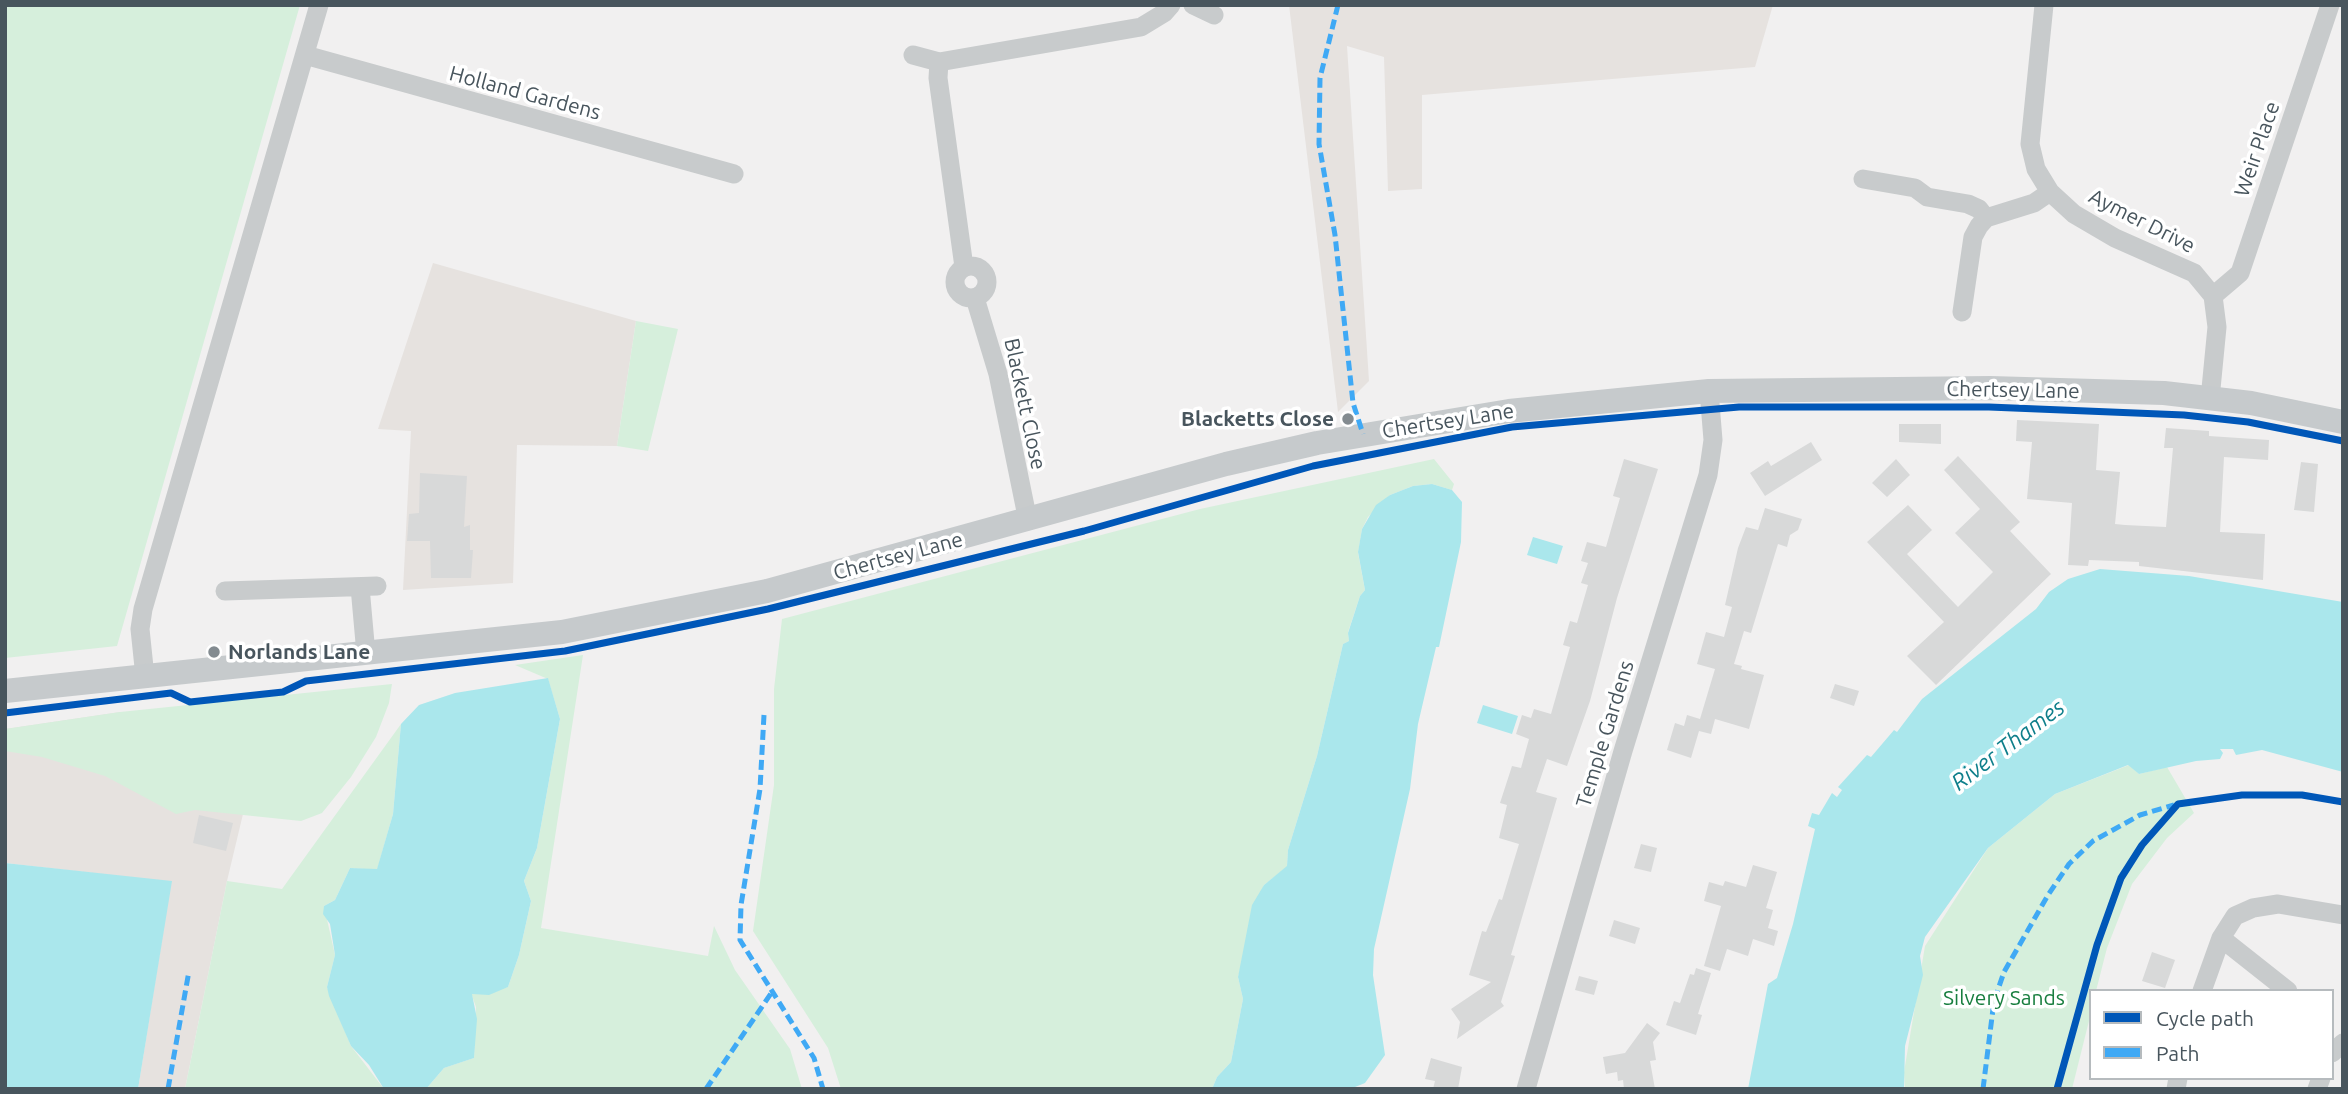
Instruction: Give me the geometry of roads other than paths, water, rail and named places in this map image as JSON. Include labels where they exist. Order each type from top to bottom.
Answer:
[{"type":"main road","name":"Chertsey Lane","points":[[5,691],[562,632],[726,599],[1028,521],[1226,464],[1317,443],[1509,411],[1709,391],[1990,388],[2164,393],[2285,409],[2343,422]]},
{"type":"street","points":[[145,677],[140,629],[143,609],[320,5]]},
{"type":"street","points":[[914,55],[939,62],[1141,27],[1164,13],[1171,5]]},
{"type":"street","points":[[1193,5],[1214,15]]},
{"type":"street","name":"Aymer Drive","points":[[2044,5],[2030,144],[2036,169],[2050,192],[2074,214],[2115,238],[2194,273],[2213,296]]},
{"type":"street","name":"Weir Place","points":[[2213,296],[2240,273],[2330,5]]},
{"type":"street","name":"Holland Gardens","points":[[305,55],[734,174]]},
{"type":"street","name":"Blackett Close","points":[[939,62],[938,78],[964,267],[957,273],[955,285],[961,295],[975,298],[998,374],[1028,521]]},
{"type":"street","points":[[1863,179],[1915,188],[1927,197],[1968,204],[1979,209],[1986,218]]},
{"type":"street","points":[[1962,312],[1973,237],[1986,218],[2034,203],[2050,192]]},
{"type":"street","points":[[2210,399],[2217,327],[2213,296]]},
{"type":"street","name":"Temple Gardens","points":[[1526,1089],[1623,751],[1708,475],[1713,440],[1709,391]]},
{"type":"street","points":[[225,591],[369,587],[366,654]]},
{"type":"street","points":[[2203,989],[2221,938],[2235,916],[2253,908],[2278,904],[2343,915]]},
{"type":"street","points":[[2221,938],[2285,989]]},
{"type":"water","points":[[1432,484],[1452,490],[1462,502],[1461,542],[1439,647],[1436,647],[1418,724],[1410,789],[1374,949],[1373,975],[1385,1055],[1365,1083],[1350,1089],[1212,1089],[1217,1077],[1231,1062],[1243,999],[1238,977],[1252,905],[1264,885],[1287,866],[1288,850],[1317,756],[1343,644],[1349,641],[1348,633],[1360,596],[1365,590],[1358,552],[1362,529],[1376,505],[1390,495],[1413,486]]},
{"type":"water","points":[[1533,537],[1563,546],[1557,564],[1527,555]]},
{"type":"water","name":"River Thames","points":[[2100,569],[2189,576],[2343,602],[2343,772],[2262,750],[2236,755],[2233,749],[2220,749],[2223,753],[2220,759],[2196,761],[2139,774],[2128,765],[2055,794],[1988,848],[1925,937],[1920,956],[1923,975],[1905,1046],[1904,1089],[1748,1089],[1768,984],[1777,978],[1793,924],[1815,829],[1808,826],[1812,813],[1819,815],[1832,793],[1837,797],[1842,790],[1838,787],[1867,755],[1871,757],[1894,730],[1897,732],[1922,699],[2036,609],[2049,592],[2068,579]]},
{"type":"water","points":[[548,678],[560,719],[537,848],[524,881],[531,901],[519,955],[508,987],[489,995],[472,994],[477,1019],[474,1058],[444,1068],[426,1089],[384,1089],[369,1065],[351,1046],[329,996],[327,987],[335,955],[330,924],[323,914],[324,906],[335,900],[350,868],[377,869],[393,814],[401,724],[419,705],[455,693]]},
{"type":"water","points":[[1483,705],[1518,716],[1512,734],[1477,723]]},
{"type":"water","points":[[5,863],[172,881],[138,1089],[5,1089]]},
{"type":"place","name":"Blacketts Close","points":[[1348,419]]},
{"type":"place","name":"Norlands Lane","points":[[214,652]]},
{"type":"park label","name":"Silvery Sands","points":[[2004,998]]}]
